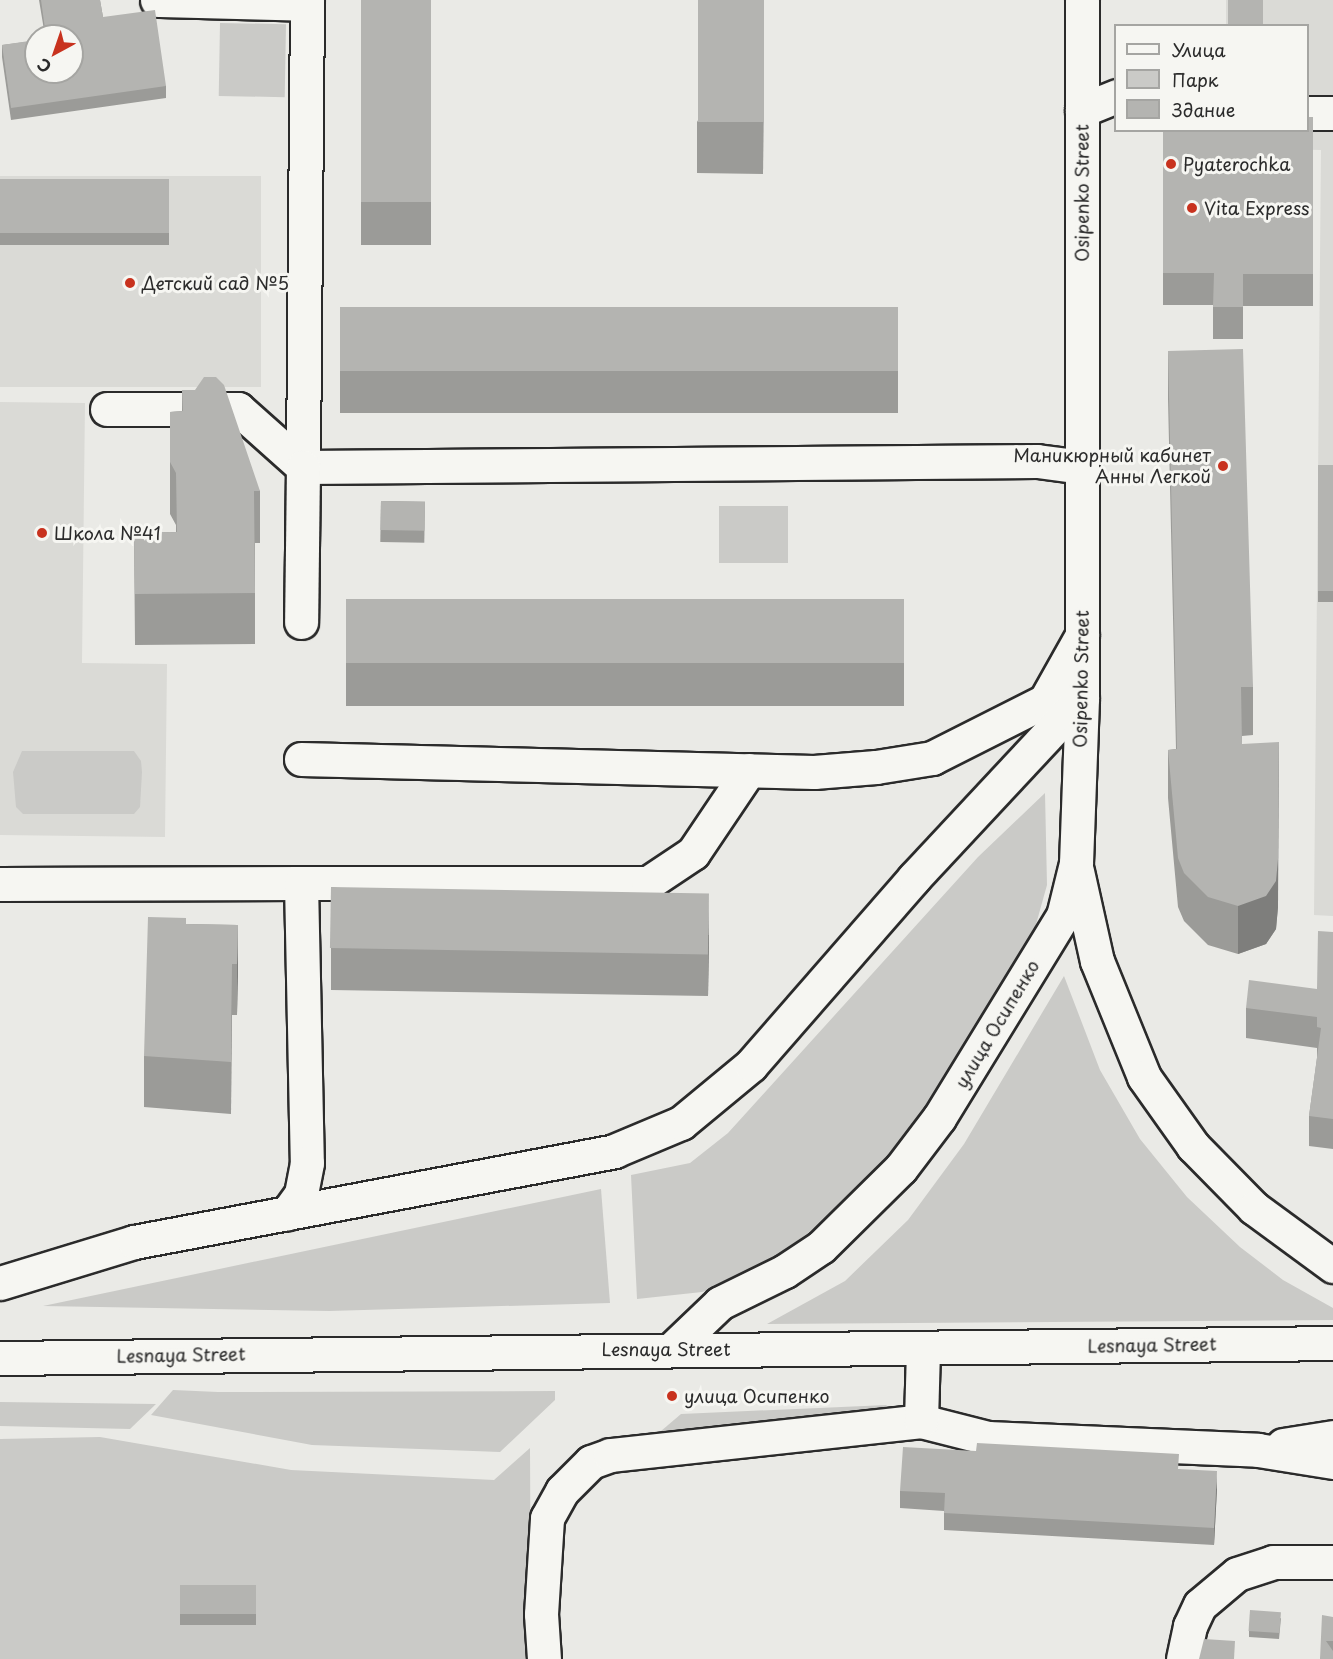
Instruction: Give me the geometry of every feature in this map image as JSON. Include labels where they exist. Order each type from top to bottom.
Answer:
[{"type":"main road","points":[[157,0],[307,2],[301,622]]},
{"type":"main road","name":"Osipenko Street","points":[[1082,0],[1082,698],[1076,863],[1097,961],[1144,1077],[1192,1146],[1246,1200],[1333,1266]]},
{"type":"main road","points":[[1082,110],[1114,97]]},
{"type":"main road","points":[[1309,113],[1333,113]]},
{"type":"main road","points":[[106,409],[238,409],[303,467],[1037,461],[1082,466]]},
{"type":"main road","points":[[301,759],[814,772],[932,758],[1045,701],[1082,635]]},
{"type":"main road","points":[[0,1283],[134,1242],[614,1150],[681,1123],[751,1065],[906,886],[1082,698]]},
{"type":"main road","points":[[0,884],[648,884],[693,854],[749,770]]},
{"type":"main road","name":"улица Осипенко","points":[[672,1349],[720,1303],[785,1271],[821,1247],[902,1168],[939,1118],[1063,916],[1076,863]]},
{"type":"main road","points":[[287,1214],[302,1194],[307,1163],[301,883]]},
{"type":"main road","name":"Lesnaya Street","points":[[0,1358],[1333,1343]]},
{"type":"main road","points":[[921,1421],[923,1349]]},
{"type":"main road","points":[[544,1659],[542,1550],[547,1518],[573,1477],[591,1462],[610,1455],[921,1421],[988,1438],[1258,1450],[1333,1462]]},
{"type":"main road","points":[[1258,1450],[1333,1437]]},
{"type":"main road","points":[[555,1659],[557,1502]]},
{"type":"main road","points":[[1183,1659],[1190,1626],[1200,1605],[1227,1581],[1273,1562],[1333,1562]]},
{"type":"shaded area","points":[[1226,0],[1333,0],[1333,916],[1314,915],[1321,150],[1226,148],[1299,132],[1309,132],[1309,24],[1226,24]]},
{"type":"shaded area","name":"Детский сад №5","points":[[0,176],[261,176],[261,387],[0,387]]},
{"type":"shaded area","name":"Школа №41","points":[[0,402],[85,403],[82,663],[167,664],[165,837],[0,835]]},
{"type":"green space","points":[[220,23],[286,24],[285,97],[219,96]]},
{"type":"green space","points":[[719,506],[788,506],[788,563],[719,563]]},
{"type":"green space","points":[[22,751],[134,751],[141,761],[140,807],[134,814],[23,814],[16,807],[13,772]]},
{"type":"green space","points":[[1045,793],[1047,885],[1035,928],[971,1037],[898,1146],[830,1217],[746,1278],[702,1292],[637,1299],[631,1175],[690,1163],[728,1133],[978,857]]},
{"type":"green space","points":[[1064,976],[1100,1070],[1140,1139],[1187,1197],[1240,1247],[1283,1280],[1333,1308],[1333,1320],[767,1324],[845,1281],[908,1220],[964,1144]]},
{"type":"green space","points":[[601,1189],[610,1303],[329,1311],[43,1306]]},
{"type":"green space","points":[[173,1390],[218,1392],[555,1391],[555,1400],[500,1452],[312,1445],[151,1415]]},
{"type":"green space","points":[[0,1402],[156,1404],[130,1429],[0,1426]]},
{"type":"green space","points":[[887,1405],[878,1416],[654,1437],[681,1414]]},
{"type":"green space","points":[[100,1437],[291,1470],[494,1480],[530,1448],[531,1659],[0,1659],[0,1439]]},
{"type":"building","points":[[41,0],[100,0],[103,17],[155,10],[166,86],[11,108],[2,45],[24,42],[24,84],[84,84],[84,24],[44,24]]},
{"type":"building","points":[[361,0],[431,0],[431,202],[361,202]]},
{"type":"building","points":[[698,0],[764,0],[764,122],[698,122]]},
{"type":"building","points":[[1228,0],[1263,0],[1263,24],[1228,24]]},
{"type":"building","points":[[1309,117],[1313,117],[1313,274],[1243,274],[1243,307],[1213,307],[1214,273],[1163,273],[1163,132],[1309,132]]},
{"type":"building","points":[[0,179],[169,179],[169,233],[0,233]]},
{"type":"building","points":[[340,307],[898,307],[898,371],[340,371]]},
{"type":"building","points":[[1243,349],[1253,687],[1241,687],[1242,744],[1279,742],[1278,859],[1276,881],[1266,896],[1238,906],[1208,897],[1184,873],[1178,858],[1168,750],[1177,749],[1168,351]]},
{"type":"building","points":[[204,377],[216,377],[224,385],[260,491],[254,491],[255,593],[135,594],[134,533],[177,532],[176,473],[170,462],[170,412],[183,411],[182,390],[195,390]]},
{"type":"building","points":[[1318,465],[1333,465],[1333,591],[1318,591]]},
{"type":"building","points":[[381,501],[425,502],[424,531],[380,530]]},
{"type":"building","points":[[346,599],[904,599],[904,663],[346,663]]},
{"type":"building","points":[[331,887],[709,894],[708,955],[330,948]]},
{"type":"building","points":[[148,917],[186,918],[186,924],[238,925],[237,964],[232,964],[231,1062],[144,1056]]},
{"type":"building","points":[[1318,931],[1333,932],[1333,1119],[1309,1116],[1321,1028],[1317,1027],[1317,1017],[1246,1008],[1249,980],[1317,989]]},
{"type":"building","points":[[977,1443],[1179,1454],[1178,1469],[1217,1471],[1214,1528],[944,1513],[945,1493],[900,1491],[903,1447],[976,1451]]},
{"type":"building","points":[[180,1585],[256,1585],[256,1614],[180,1614]]},
{"type":"building","points":[[1250,1610],[1281,1612],[1279,1633],[1249,1631]]},
{"type":"building","points":[[1322,1615],[1333,1617],[1333,1641],[1326,1641],[1333,1651],[1333,1659],[1320,1659]]},
{"type":"building","points":[[1204,1639],[1235,1641],[1234,1659],[1199,1659]]},
{"type":"place","name":"Pyaterochka","points":[[1171,164]]},
{"type":"place","name":"Vita Express","points":[[1192,208]]},
{"type":"place","name":"Детский сад №5","points":[[130,283]]},
{"type":"place","name":"Маникюрный кабинет Анны Легкой","points":[[1223,466]]},
{"type":"place","name":"Школа №41","points":[[42,533]]},
{"type":"place","name":"улица Осипенко","points":[[672,1396]]}]
